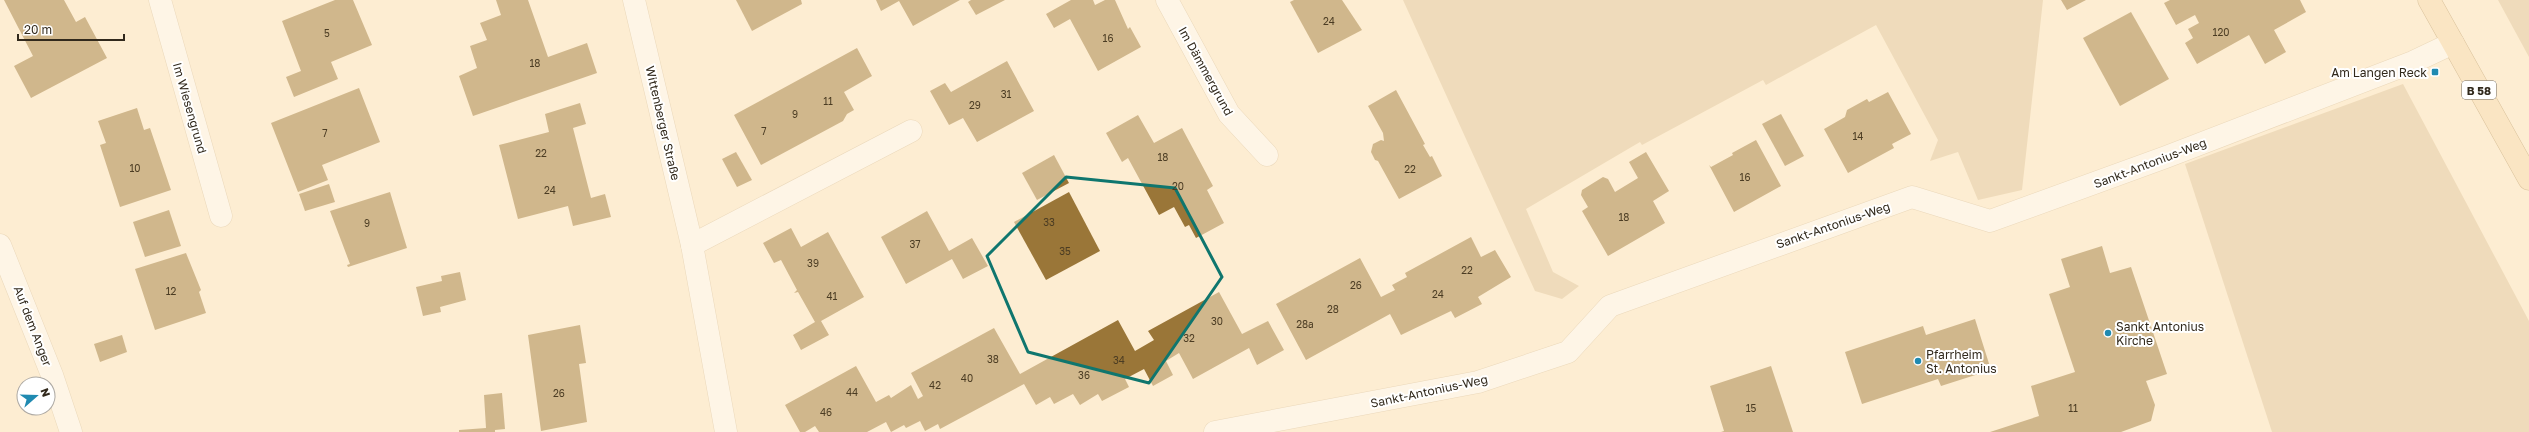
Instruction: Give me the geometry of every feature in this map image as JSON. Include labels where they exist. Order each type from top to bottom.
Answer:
[{"type":"main road","name":"B 58","points":[[2429,0],[2529,180]]},
{"type":"street","name":"Im Wiesengrund","points":[[160,0],[221,216]]},
{"type":"street","name":"Wittenberger Straße","points":[[634,0],[692,245],[726,432]]},
{"type":"street","name":"Im Dämmergrund","points":[[1167,0],[1229,114],[1267,155]]},
{"type":"street","name":"Sankt-Antonius-Weg","points":[[1215,432],[1478,382],[1568,352],[1610,306],[1890,204],[1912,197],[1990,221],[2166,157],[2412,62],[2453,43]]},
{"type":"street","points":[[692,245],[911,131]]},
{"type":"street","name":"Auf dem Anger","points":[[0,245],[52,374],[71,432]]},
{"type":"highlighted area","points":[[1066,177],[1175,188],[1222,277],[1149,383],[1028,352],[987,256]]},
{"type":"shaded area","points":[[1403,0],[2043,0],[2022,190],[1978,200],[1958,152],[1930,161],[1938,140],[1876,25],[1766,85],[1763,80],[1642,145],[1640,142],[1526,209],[1553,272],[1579,286],[1562,299],[1535,291]]},
{"type":"shaded area","points":[[2498,0],[2529,0],[2529,57]]},
{"type":"shaded area","points":[[2403,84],[2529,321],[2529,432],[2272,432],[2185,164]]},
{"type":"building","points":[[4,0],[64,0],[76,22],[85,17],[107,58],[31,98],[14,66],[33,56]]},
{"type":"building","points":[[335,0],[353,0],[372,45],[331,62],[338,79],[294,97],[286,77],[301,71],[282,21]]},
{"type":"building","points":[[496,0],[528,0],[548,57],[587,43],[597,73],[473,116],[459,76],[477,68],[470,46],[487,40],[480,23],[501,15]]},
{"type":"building","points":[[736,0],[801,0],[802,4],[752,31]]},
{"type":"building","points":[[876,0],[960,0],[913,26],[899,1],[881,11]]},
{"type":"building","points":[[971,0],[1005,0],[976,15],[968,2]]},
{"type":"building","points":[[1071,0],[1093,0],[1095,5],[1105,0],[1115,0],[1128,29],[1130,27],[1141,47],[1098,71],[1070,19],[1054,28],[1046,14]]},
{"type":"building","points":[[1294,0],[1342,0],[1362,30],[1318,53],[1290,2]]},
{"type":"building","points":[[2061,0],[2086,0],[2067,10]]},
{"type":"building","points":[[2170,0],[2300,0],[2306,12],[2274,30],[2286,52],[2265,64],[2249,35],[2197,64],[2185,43],[2193,38],[2188,29],[2199,23],[2195,15],[2176,25],[2164,3]]},
{"type":"building","points":[[2131,12],[2169,79],[2120,106],[2083,38]]},
{"type":"building","points":[[857,48],[872,76],[844,92],[854,110],[847,114],[843,121],[761,165],[734,115]]},
{"type":"building","points":[[1007,61],[1034,111],[977,142],[963,118],[949,125],[930,91],[945,83],[951,92]]},
{"type":"building","points":[[359,88],[380,142],[322,165],[328,180],[298,192],[271,123]]},
{"type":"building","points":[[1396,90],[1425,144],[1423,145],[1430,157],[1432,156],[1442,176],[1399,199],[1378,161],[1375,160],[1371,152],[1373,144],[1381,140],[1384,141],[1383,133],[1368,106]]},
{"type":"building","points":[[1888,92],[1911,134],[1892,144],[1894,148],[1848,173],[1824,129],[1845,117],[1847,110],[1867,99],[1869,102]]},
{"type":"building","points":[[580,103],[586,124],[573,128],[591,198],[605,194],[611,217],[573,226],[568,206],[518,219],[499,145],[549,132],[545,114]]},
{"type":"building","points":[[137,108],[144,130],[150,128],[171,190],[120,207],[100,145],[106,143],[98,121]]},
{"type":"building","points":[[1781,114],[1804,156],[1785,166],[1762,124]]},
{"type":"building","points":[[1138,115],[1154,143],[1182,128],[1213,186],[1207,190],[1224,223],[1196,238],[1189,225],[1185,227],[1174,207],[1159,215],[1128,158],[1122,162],[1106,133]]},
{"type":"building","points":[[1756,140],[1781,186],[1734,212],[1709,165],[1711,167],[1733,155],[1732,153]]},
{"type":"building","points":[[736,152],[752,180],[737,187],[722,159]]},
{"type":"building","points":[[1646,152],[1669,191],[1653,201],[1665,223],[1608,256],[1582,211],[1588,207],[1581,195],[1582,190],[1603,177],[1608,179],[1615,192],[1638,178],[1629,162]]},
{"type":"building","points":[[1054,155],[1069,183],[1037,200],[1022,173]]},
{"type":"building","points":[[329,184],[335,202],[305,211],[299,194]]},
{"type":"building","points":[[390,192],[407,248],[348,267],[347,265],[350,264],[330,211]]},
{"type":"building","points":[[1069,192],[1100,251],[1046,280],[1014,222]]},
{"type":"building","points":[[169,210],[181,246],[145,257],[133,222]]},
{"type":"building","points":[[927,211],[949,251],[972,238],[988,266],[963,279],[952,259],[906,284],[881,237]]},
{"type":"building","points":[[791,228],[801,247],[828,232],[864,297],[821,321],[829,335],[801,350],[793,335],[815,322],[798,292],[794,293],[797,290],[781,260],[774,263],[763,243]]},
{"type":"building","points":[[1471,237],[1481,257],[1495,250],[1511,277],[1478,297],[1482,304],[1455,318],[1451,311],[1401,335],[1390,314],[1306,360],[1276,304],[1360,258],[1381,297],[1395,290],[1392,285],[1407,277],[1405,273]]},
{"type":"building","name":"Sankt Antonius Kirche","points":[[2102,246],[2110,273],[2131,267],[2167,374],[2146,381],[2155,405],[2151,421],[2121,432],[1990,432],[2039,416],[2031,386],[2075,372],[2049,294],[2070,287],[2061,259]]},
{"type":"building","points":[[186,253],[201,290],[199,292],[206,313],[155,330],[135,269]]},
{"type":"building","points":[[460,272],[466,300],[440,307],[441,312],[423,316],[416,287],[442,281],[441,276]]},
{"type":"building","points":[[1219,292],[1242,334],[1268,321],[1284,350],[1257,365],[1249,348],[1193,379],[1179,353],[1166,361],[1173,375],[1153,386],[1144,369],[1125,379],[1129,387],[1102,401],[1098,394],[1080,405],[1073,394],[1054,404],[1050,397],[1036,405],[1024,384],[940,429],[938,424],[925,431],[920,421],[906,428],[904,425],[891,432],[886,422],[867,432],[819,432],[815,426],[805,432],[800,432],[785,405],[856,366],[876,402],[889,395],[891,398],[911,385],[918,399],[923,396],[911,373],[994,328],[1020,374],[1118,320],[1135,351],[1154,340],[1148,331]]},
{"type":"building","name":"Pfarrheim St. Antonius","points":[[1975,319],[1991,370],[1941,386],[1938,379],[1862,404],[1845,352],[1923,326],[1926,335]]},
{"type":"building","points":[[580,325],[586,363],[579,364],[587,422],[541,431],[528,335]]},
{"type":"building","points":[[122,335],[127,352],[100,362],[94,344]]},
{"type":"building","points":[[1771,366],[1793,432],[1721,432],[1724,431],[1710,386]]},
{"type":"building","points":[[502,393],[505,429],[495,430],[495,432],[459,432],[459,430],[486,428],[484,395]]},
{"type":"place","name":"Am Langen Reck","points":[[2435,72]]},
{"type":"place","name":"Sankt Antonius Kirche","points":[[2108,333]]},
{"type":"place","name":"Pfarrheim St. Antonius","points":[[1918,361]]}]
